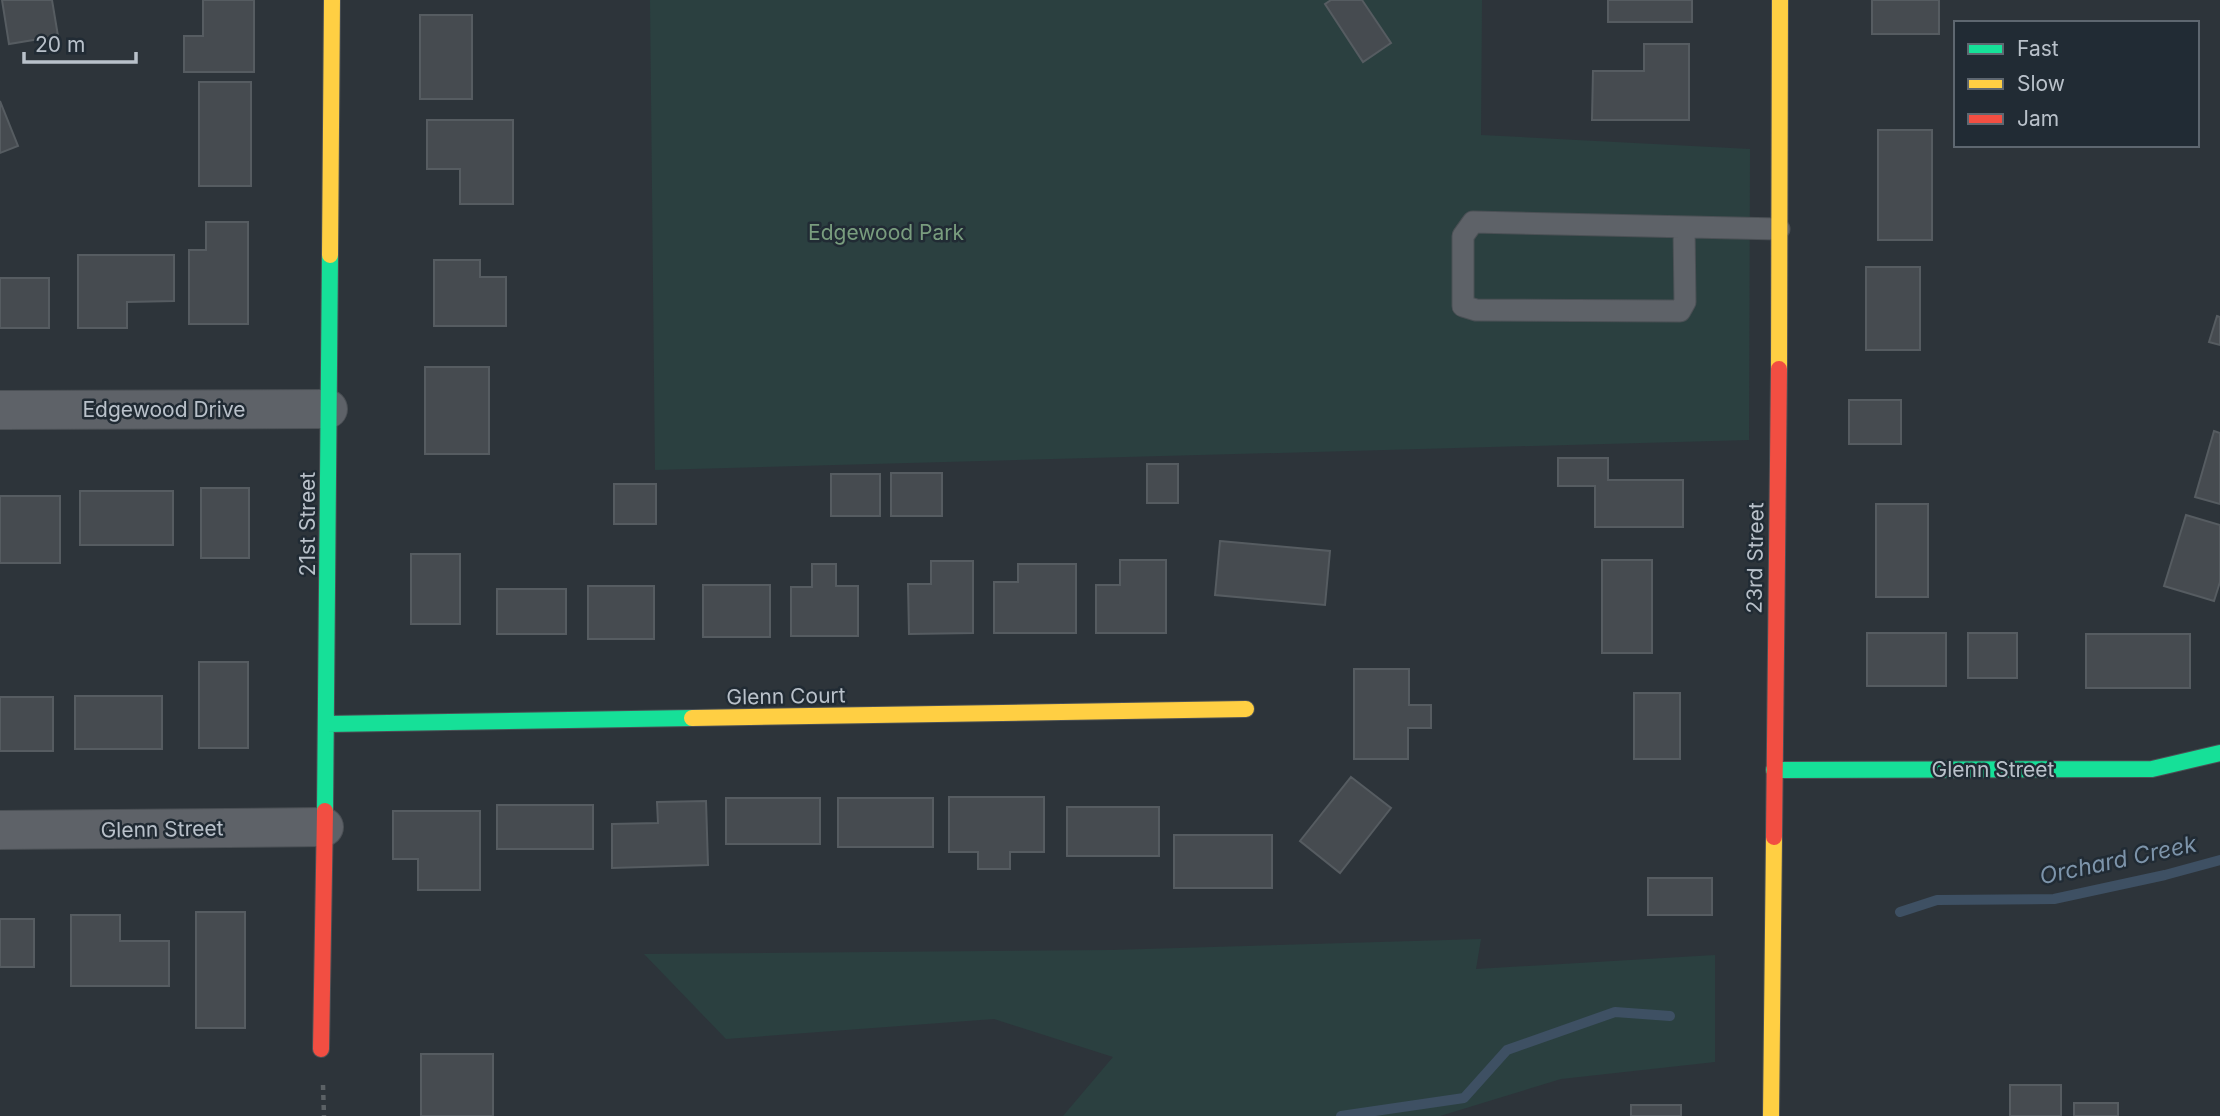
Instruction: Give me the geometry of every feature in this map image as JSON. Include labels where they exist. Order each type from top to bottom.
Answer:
[{"type":"street","name":"21st Street","points":[[321,1049],[327,724],[332,0]]},
{"type":"street","name":"23rd Street","points":[[1771,1116],[1780,0]]},
{"type":"street","name":"Edgewood Drive","points":[[0,410],[328,409]]},
{"type":"street","name":"Glenn Court","points":[[327,724],[1245,709]]},
{"type":"street","name":"Glenn Street","points":[[1774,770],[2152,769],[2215,754]]},
{"type":"street","name":"Glenn Street","points":[[0,830],[324,827]]},
{"type":"lane","points":[[1684,227],[1685,302],[1680,312],[1476,310],[1463,306],[1463,236],[1473,222],[1779,229]]},
{"type":"green space","name":"Edgewood Park","points":[[650,0],[1482,0],[1481,135],[1750,149],[1749,440],[655,470]]},
{"type":"green space","points":[[1481,939],[1476,969],[1715,955],[1715,1062],[1561,1079],[1440,1116],[1063,1116],[1113,1057],[994,1019],[726,1039],[644,954],[1111,950]]},
{"type":"building","points":[[2,0],[52,0],[58,36],[9,44]]},
{"type":"building","points":[[203,0],[254,0],[254,72],[184,72],[184,36],[203,36]]},
{"type":"building","points":[[1331,0],[1362,0],[1391,43],[1363,62],[1325,4]]},
{"type":"building","points":[[1608,0],[1692,0],[1692,22],[1608,22]]},
{"type":"building","points":[[1872,0],[1939,0],[1939,34],[1872,34]]},
{"type":"building","points":[[420,15],[472,15],[472,99],[420,99]]},
{"type":"building","points":[[1644,44],[1689,44],[1689,120],[1592,120],[1593,71],[1644,71]]},
{"type":"building","points":[[199,82],[251,82],[251,186],[199,186]]},
{"type":"building","points":[[0,101],[18,146],[0,153]]},
{"type":"building","points":[[427,120],[513,120],[513,204],[460,204],[460,169],[427,169]]},
{"type":"building","points":[[1878,130],[1932,130],[1932,240],[1878,240]]},
{"type":"building","points":[[206,222],[248,222],[248,324],[189,324],[189,250],[206,250]]},
{"type":"building","points":[[78,255],[174,255],[174,301],[127,302],[127,328],[78,328]]},
{"type":"building","points":[[434,260],[480,260],[480,277],[506,277],[506,326],[434,326]]},
{"type":"building","points":[[1866,267],[1920,267],[1920,350],[1866,350]]},
{"type":"building","points":[[0,278],[49,278],[49,328],[0,328]]},
{"type":"building","points":[[2217,316],[2220,317],[2220,345],[2209,342]]},
{"type":"building","points":[[425,367],[489,367],[489,454],[425,454]]},
{"type":"building","points":[[1849,400],[1901,400],[1901,444],[1849,444]]},
{"type":"building","points":[[2214,431],[2220,433],[2220,504],[2195,497]]},
{"type":"building","points":[[1558,458],[1608,458],[1608,480],[1683,480],[1683,527],[1595,527],[1595,486],[1558,486]]},
{"type":"building","points":[[1147,464],[1178,464],[1178,503],[1147,503]]},
{"type":"building","points":[[891,473],[942,473],[942,516],[891,516]]},
{"type":"building","points":[[831,474],[880,474],[880,516],[831,516]]},
{"type":"building","points":[[614,484],[656,484],[656,524],[614,524]]},
{"type":"building","points":[[201,488],[249,488],[249,558],[201,558]]},
{"type":"building","points":[[80,491],[173,491],[173,545],[80,545]]},
{"type":"building","points":[[0,496],[60,496],[60,563],[0,563]]},
{"type":"building","points":[[1876,504],[1928,504],[1928,597],[1876,597]]},
{"type":"building","points":[[2186,515],[2220,525],[2220,582],[2214,601],[2164,586]]},
{"type":"building","points":[[1220,541],[1330,551],[1325,605],[1215,595]]},
{"type":"building","points":[[411,554],[460,554],[460,624],[411,624]]},
{"type":"building","points":[[1120,560],[1166,560],[1166,633],[1096,633],[1096,585],[1120,585]]},
{"type":"building","points":[[1602,560],[1652,560],[1652,653],[1602,653]]},
{"type":"building","points":[[931,561],[973,561],[973,633],[909,634],[908,584],[931,584]]},
{"type":"building","points":[[812,564],[836,564],[836,586],[858,586],[858,636],[791,636],[791,587],[812,587]]},
{"type":"building","points":[[1018,564],[1076,564],[1076,633],[994,633],[994,582],[1018,582]]},
{"type":"building","points":[[703,585],[770,585],[770,637],[703,637]]},
{"type":"building","points":[[588,586],[654,586],[654,639],[588,639]]},
{"type":"building","points":[[497,589],[566,589],[566,634],[497,634]]},
{"type":"building","points":[[1867,633],[1946,633],[1946,686],[1867,686]]},
{"type":"building","points":[[1968,633],[2017,633],[2017,678],[1968,678]]},
{"type":"building","points":[[2086,634],[2190,634],[2190,688],[2086,688]]},
{"type":"building","points":[[199,662],[248,662],[248,748],[199,748]]},
{"type":"building","points":[[1354,669],[1409,669],[1409,705],[1431,705],[1431,728],[1408,728],[1408,759],[1354,759]]},
{"type":"building","points":[[1634,693],[1680,693],[1680,759],[1634,759]]},
{"type":"building","points":[[75,696],[162,696],[162,749],[75,749]]},
{"type":"building","points":[[0,697],[53,697],[53,751],[0,751]]},
{"type":"building","points":[[1351,777],[1391,808],[1340,873],[1300,841]]},
{"type":"building","points":[[949,797],[1044,797],[1044,852],[1010,852],[1010,869],[978,869],[978,852],[949,852]]},
{"type":"building","points":[[726,798],[820,798],[820,844],[726,844]]},
{"type":"building","points":[[838,798],[933,798],[933,847],[838,847]]},
{"type":"building","points":[[706,801],[708,865],[612,868],[612,824],[658,823],[657,802]]},
{"type":"building","points":[[497,805],[593,805],[593,849],[497,849]]},
{"type":"building","points":[[1067,807],[1159,807],[1159,856],[1067,856]]},
{"type":"building","points":[[393,811],[480,811],[480,890],[418,890],[418,859],[393,859]]},
{"type":"building","points":[[1174,835],[1272,835],[1272,888],[1174,888]]},
{"type":"building","points":[[1648,878],[1712,878],[1712,915],[1648,915]]},
{"type":"building","points":[[196,912],[245,912],[245,1028],[196,1028]]},
{"type":"building","points":[[71,915],[120,915],[120,941],[169,941],[169,986],[71,986]]},
{"type":"building","points":[[0,919],[34,919],[34,967],[0,967]]},
{"type":"building","points":[[421,1054],[493,1054],[493,1116],[421,1116]]},
{"type":"building","points":[[2010,1085],[2061,1085],[2061,1116],[2010,1116]]},
{"type":"building","points":[[2074,1103],[2118,1103],[2118,1116],[2074,1116]]},
{"type":"building","points":[[1631,1105],[1681,1105],[1681,1116],[1631,1116]]},
{"type":"waterway","name":"Orchard Creek","points":[[1900,912],[1937,900],[2054,899],[2220,860]]},
{"type":"waterway","name":"Orchard Creek","points":[[1341,1116],[1464,1098],[1507,1050],[1615,1012],[1670,1016]]},
{"type":"traffic: fast","points":[[325,811],[330,255]]},
{"type":"traffic: fast","points":[[327,724],[692,718]]},
{"type":"traffic: fast","points":[[1774,770],[2152,769],[2220,753]]},
{"type":"traffic: slow","points":[[330,255],[332,0]]},
{"type":"traffic: slow","points":[[1779,369],[1780,0]]},
{"type":"traffic: slow","points":[[692,718],[1246,709]]},
{"type":"traffic: slow","points":[[1771,1116],[1774,837]]},
{"type":"traffic: jam","points":[[1774,837],[1779,369]]},
{"type":"traffic: jam","points":[[321,1049],[325,811]]}]
